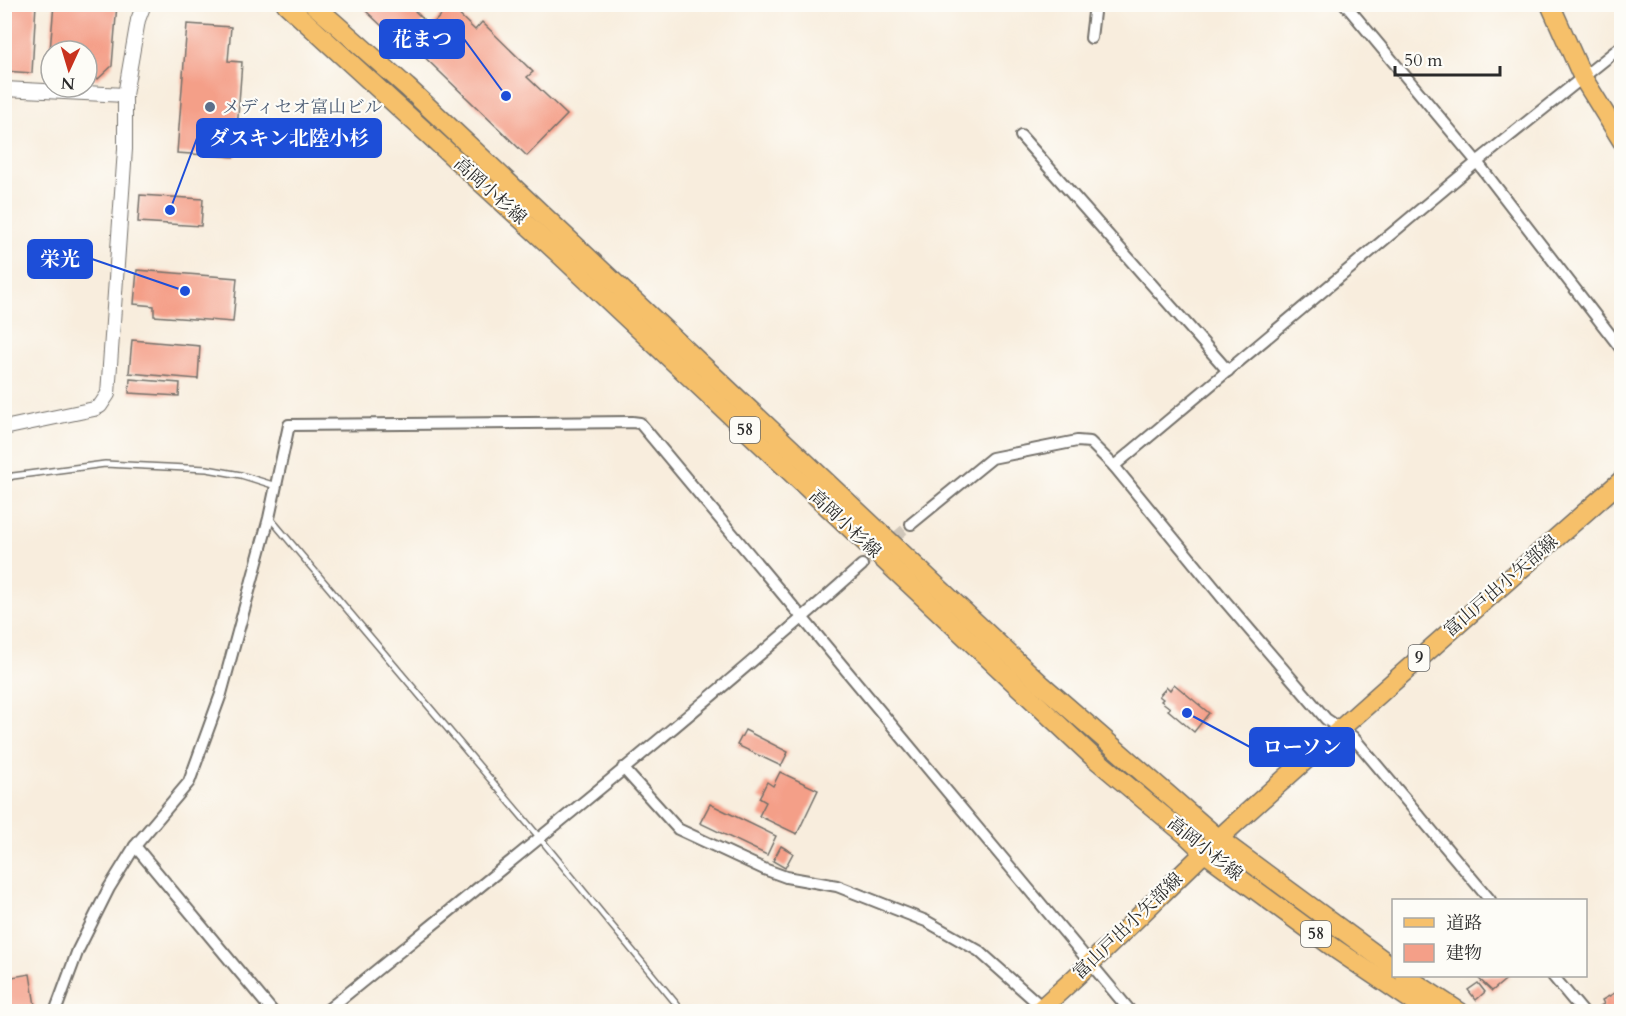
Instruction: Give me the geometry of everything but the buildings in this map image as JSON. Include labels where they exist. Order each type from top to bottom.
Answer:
[{"type":"main road","name":"高岡小杉線","points":[[286,4],[558,253],[1092,756],[1185,834],[1205,854],[1337,950],[1429,1011]]},
{"type":"main road","name":"高岡小杉線","points":[[313,4],[407,87],[1041,684],[1219,839],[1392,967]]},
{"type":"main road","points":[[1550,4],[1583,78],[1622,141]]},
{"type":"main road","name":"富山戸出小矢部線","points":[[1040,1009],[1341,727],[1622,480]]},
{"type":"main road","points":[[1408,977],[1460,1011]]},
{"type":"street","points":[[4,428],[94,409],[100,406],[108,394],[125,149],[125,95],[138,20],[144,4]]},
{"type":"street","points":[[1090,38],[1095,4]]},
{"type":"street","points":[[1345,4],[1477,162],[1622,350]]},
{"type":"street","points":[[1114,466],[1477,162],[1622,46]]},
{"type":"street","points":[[4,89],[125,95]]},
{"type":"street","points":[[1021,136],[1227,371]]},
{"type":"street","points":[[55,1011],[78,950],[109,888],[135,846],[189,782],[221,694],[277,487],[289,425],[640,423],[1131,1011]]},
{"type":"street","points":[[911,524],[992,458],[1077,441],[1090,442],[1114,466],[1326,719],[1353,737],[1489,899]]},
{"type":"street","points":[[325,1011],[623,768],[803,618],[862,565]]},
{"type":"street","points":[[623,768],[678,829],[764,869],[786,876],[837,886],[926,921],[980,951],[1040,1009]]},
{"type":"street","points":[[135,846],[273,1011]]},
{"type":"street","points":[[1555,977],[1583,1011]]},
{"type":"lane","points":[[4,480],[13,476],[105,464],[207,469],[241,475],[277,487]]},
{"type":"lane","points":[[269,518],[539,837],[682,1011]]},
{"type":"tunnel","points":[[862,565],[911,524]]},
{"type":"place","name":"花まつ","points":[[506,96]]},
{"type":"place","name":"メディセオ富山ビル","points":[[210,107]]},
{"type":"place","name":"ダスキン北陸小杉","points":[[170,210]]},
{"type":"place","name":"栄光","points":[[185,291]]},
{"type":"place","name":"ローソン","points":[[1187,713]]}]
